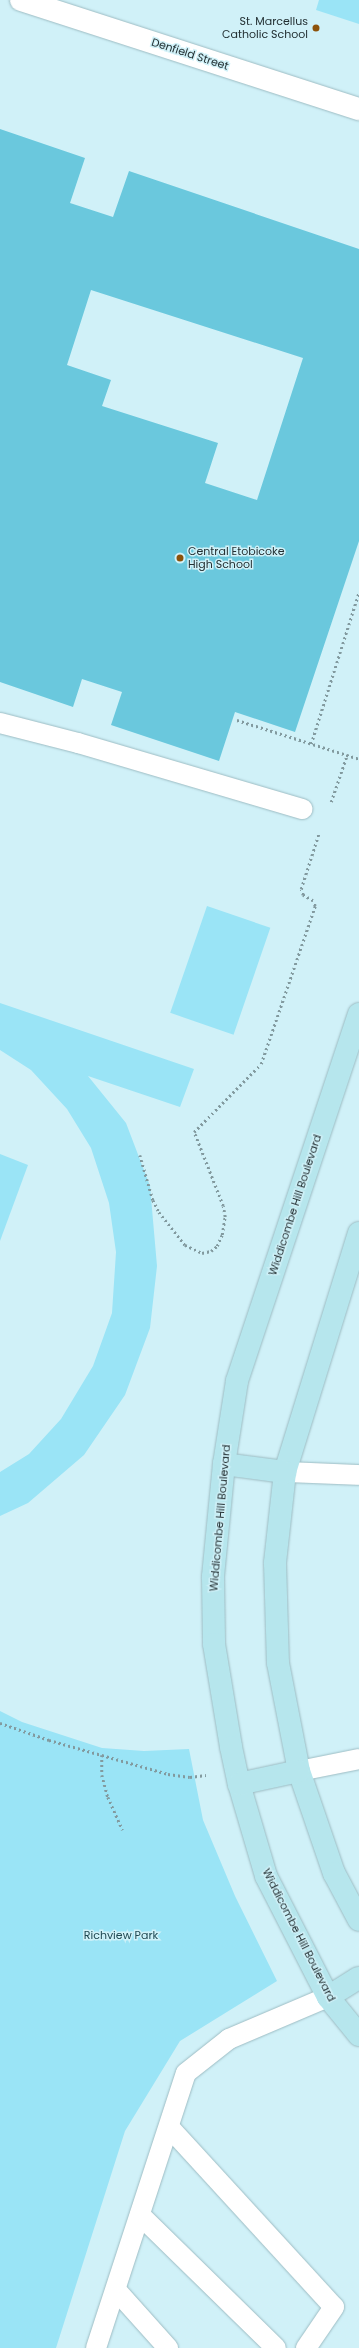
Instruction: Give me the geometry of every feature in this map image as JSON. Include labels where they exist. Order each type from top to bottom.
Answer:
[{"type":"street","name":"Denfield Street","points":[[21,0],[359,108]]},
{"type":"street","name":"Widdicombe Hill Boulevard","points":[[359,1014],[237,1381],[224,1464],[213,1577],[214,1644],[238,1778],[266,1876],[328,1997],[359,2035]]},
{"type":"street","points":[[359,1233],[285,1472],[275,1563],[278,1663],[299,1771],[334,1873],[359,1920]]},
{"type":"street","points":[[224,1464],[285,1472]]},
{"type":"street","points":[[238,1778],[299,1771]]},
{"type":"street","points":[[328,1997],[359,1978]]},
{"type":"lane","points":[[0,723],[78,743],[302,809]]},
{"type":"lane","points":[[285,1472],[359,1475]]},
{"type":"lane","points":[[299,1771],[359,1759]]},
{"type":"lane","points":[[96,2348],[186,2073],[229,2039],[328,1997]]},
{"type":"lane","points":[[169,2127],[334,2307],[306,2348]]},
{"type":"lane","points":[[140,2215],[276,2348]]},
{"type":"lane","points":[[116,2290],[168,2348]]},
{"type":"path","points":[[311,744],[359,592]]},
{"type":"path","points":[[237,720],[359,759]]},
{"type":"path","points":[[329,805],[347,755]]},
{"type":"path","points":[[140,1155],[153,1200],[159,1212],[185,1245],[202,1253],[211,1251],[217,1246],[222,1235],[224,1212],[194,1132],[261,1064],[315,906],[313,901],[303,895],[301,889],[322,826]]},
{"type":"path","points":[[0,1723],[49,1740],[168,1774],[190,1777],[238,1778]]},
{"type":"path","points":[[102,1755],[102,1775],[108,1797],[123,1830]]},
{"type":"green space","points":[[319,0],[359,0],[359,24],[316,10]]},
{"type":"green space","points":[[207,906],[270,928],[234,1035],[170,1013]]},
{"type":"green space","points":[[0,1003],[194,1069],[180,1107],[88,1076],[126,1123],[150,1186],[157,1266],[150,1328],[125,1395],[84,1455],[28,1503],[0,1516],[0,1472],[29,1454],[61,1419],[93,1366],[112,1313],[116,1252],[109,1203],[91,1148],[67,1109],[31,1070],[0,1050]]},
{"type":"green space","points":[[0,1154],[28,1165],[0,1241]]},
{"type":"green space","name":"Richview Park","points":[[0,1711],[22,1722],[102,1748],[144,1751],[189,1749],[203,1820],[235,1896],[277,1981],[180,2041],[125,2131],[56,2348],[0,2348]]},
{"type":"building","points":[[0,129],[85,158],[70,203],[113,217],[129,171],[359,249],[359,541],[295,732],[235,712],[219,761],[111,725],[122,692],[82,679],[73,707],[0,682]],"holes":[[[91,290],[303,358],[257,500],[205,483],[218,443],[102,406],[111,380],[67,365]]]},
{"type":"place","name":"St. Marcellus Catholic School","points":[[316,28]]},
{"type":"place","name":"Central Etobicoke High School","points":[[180,558]]}]
